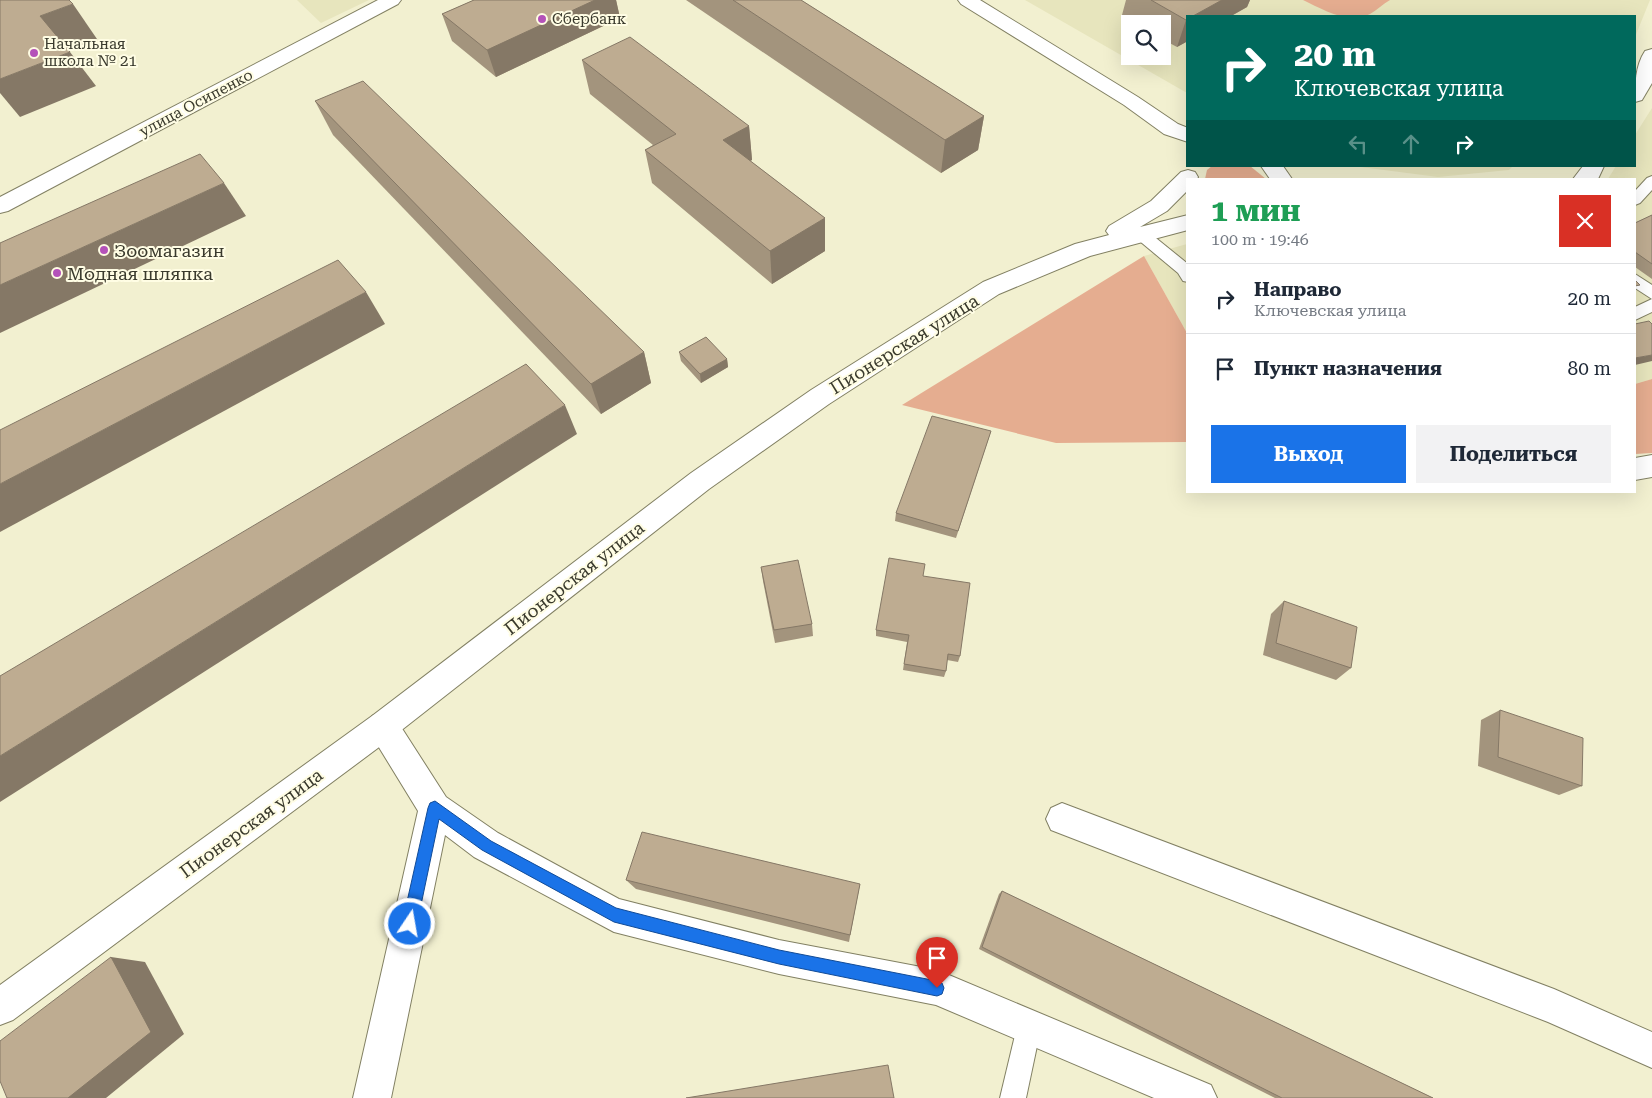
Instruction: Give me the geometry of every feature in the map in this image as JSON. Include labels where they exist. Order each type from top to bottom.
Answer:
[{"type":"street","name":"улица Осипенко","points":[[0,206],[392,0]]},
{"type":"street","points":[[967,0],[1131,101],[1186,160],[1159,206],[1083,250]]},
{"type":"street","points":[[1636,94],[1644,80],[1652,55]]},
{"type":"street","points":[[1585,178],[1589,176],[1594,167]]},
{"type":"street","name":"Пионерская улица","points":[[0,1007],[383,726],[700,481],[820,397],[991,288],[1083,250],[1186,223]]},
{"type":"street","points":[[1636,469],[1652,466]]},
{"type":"street","points":[[383,726],[435,808],[486,846],[614,915],[779,957],[937,988],[1198,1098]]},
{"type":"street","points":[[372,1098],[435,808]]},
{"type":"street","points":[[1062,819],[1554,1007],[1652,1050]]},
{"type":"lane","points":[[1636,199],[1652,181]]},
{"type":"lane","points":[[1141,234],[1183,269],[1186,274]]},
{"type":"lane","points":[[1636,281],[1652,293]]},
{"type":"lane","points":[[1636,313],[1652,305]]},
{"type":"lane","points":[[1013,1098],[1028,1027]]},
{"type":"shaded area","points":[[297,0],[369,0],[321,23]]},
{"type":"shaded area","points":[[1025,0],[1650,0],[1636,35],[1636,15],[1186,15],[1186,92],[1138,65],[1171,65],[1171,15],[1121,15],[1121,55]]},
{"type":"shaded area","points":[[1303,0],[1390,0],[1367,15],[1335,15]]},
{"type":"shaded area","points":[[1652,108],[1652,379],[1636,384],[1636,178],[1609,178],[1615,167],[1636,167],[1636,133]]},
{"type":"shaded area","points":[[1211,167],[1251,167],[1265,178],[1205,178],[1207,170]]},
{"type":"shaded area","points":[[1361,167],[1512,167],[1509,170],[1438,177]]},
{"type":"shaded area","points":[[1186,244],[1186,331],[1144,256]]},
{"type":"shaded area","points":[[1144,256],[1186,331],[1186,442],[1056,443],[902,405]]},
{"type":"shaded area","points":[[1652,379],[1652,453],[1636,454],[1636,384]]},
{"type":"building","points":[[0,0],[69,0],[73,4],[40,16],[70,52],[0,79]]},
{"type":"building","points":[[474,0],[595,0],[487,50],[442,14]]},
{"type":"building","points":[[733,0],[801,0],[984,116],[945,140]]},
{"type":"building","points":[[1151,0],[1222,0],[1195,15],[1186,15],[1186,20]]},
{"type":"building","points":[[630,37],[749,126],[723,140],[825,218],[770,251],[645,150],[676,134],[582,60]]},
{"type":"building","points":[[363,81],[644,352],[591,384],[315,101]]},
{"type":"building","points":[[200,154],[224,183],[0,285],[0,243]]},
{"type":"building","points":[[1652,215],[1652,264],[1636,253],[1636,223]]},
{"type":"building","points":[[338,260],[366,292],[0,484],[0,430]]},
{"type":"building","points":[[1649,321],[1652,324],[1652,355],[1636,358],[1636,324]]},
{"type":"building","points":[[706,337],[727,359],[700,374],[679,352]]},
{"type":"building","points":[[526,364],[565,405],[0,756],[0,676]]},
{"type":"building","points":[[932,416],[991,431],[958,531],[896,513]]},
{"type":"building","points":[[889,558],[925,564],[923,576],[970,583],[960,656],[948,654],[946,671],[904,664],[909,635],[876,630]]},
{"type":"building","points":[[798,560],[812,624],[774,630],[761,567]]},
{"type":"building","points":[[1284,601],[1357,627],[1351,668],[1276,643]]},
{"type":"building","points":[[1500,710],[1583,738],[1582,786],[1498,757]]},
{"type":"building","points":[[642,832],[860,884],[850,935],[626,880]]},
{"type":"building","points":[[1002,891],[1433,1098],[1282,1098],[982,947]]},
{"type":"building","points":[[111,957],[151,1032],[68,1098],[7,1098],[0,1081],[0,1041]]},
{"type":"building","points":[[888,1065],[894,1098],[686,1098]]},
{"type":"place","name":"Сбербанк","points":[[542,19]]},
{"type":"place","name":"Начальная школа № 21","points":[[34,53]]},
{"type":"place","name":"Зоомагазин","points":[[104,250]]},
{"type":"place","name":"Модная шляпка","points":[[57,273]]},
{"type":"route","points":[[410,924],[435,808],[486,846],[614,915],[779,957],[937,988]]}]
